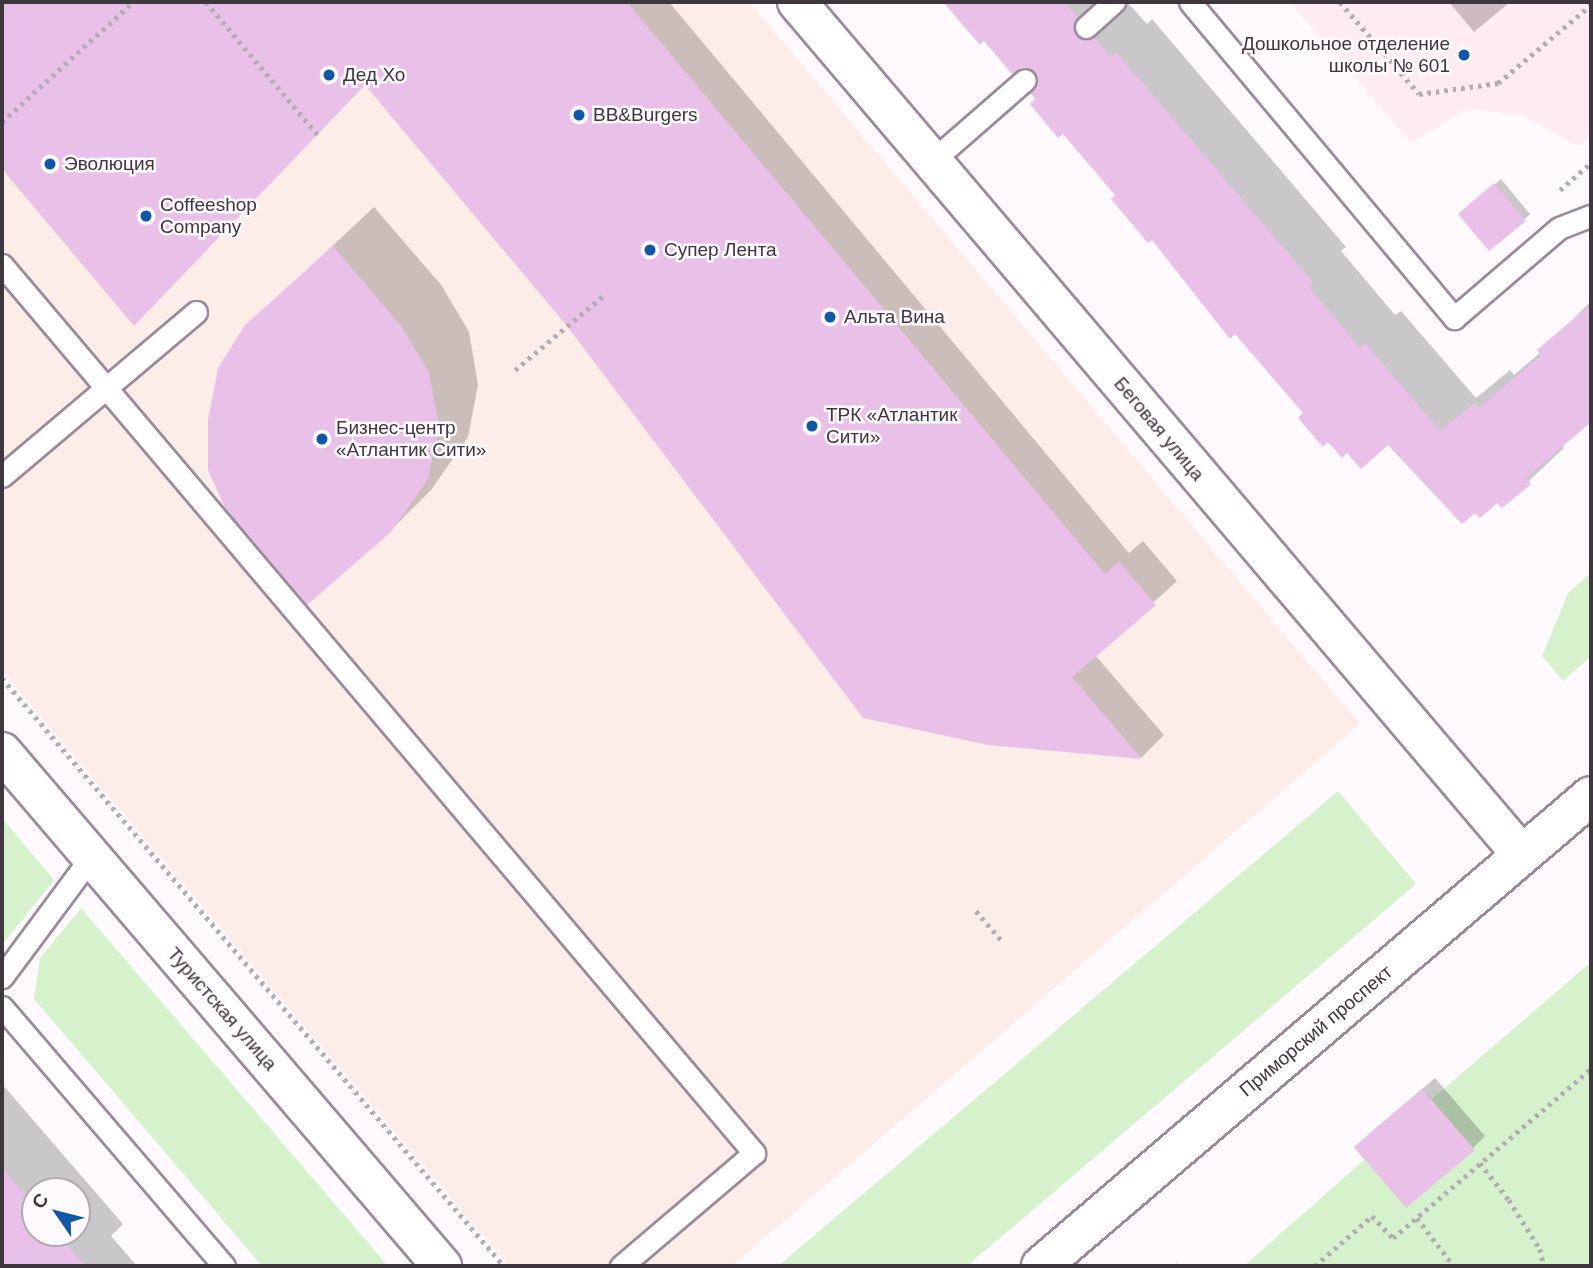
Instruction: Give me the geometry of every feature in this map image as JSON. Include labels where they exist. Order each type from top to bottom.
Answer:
[{"type":"street","name":"Беговая улица","points":[[797,2],[1522,855]]},
{"type":"street","name":"Туристская улица","points":[[2,752],[442,1266]]},
{"type":"street","name":"Приморский проспект","points":[[1041,1266],[1591,796]]},
{"type":"lane","points":[[1086,27],[1114,2]]},
{"type":"lane","points":[[1190,2],[1454,318],[1559,228],[1591,216]]},
{"type":"lane","points":[[932,161],[1025,79]]},
{"type":"lane","points":[[2,265],[754,1153],[621,1266]]},
{"type":"lane","points":[[2,476],[196,312]]},
{"type":"lane","points":[[2,977],[91,856]]},
{"type":"lane","points":[[2,1007],[224,1266]]},
{"type":"path","points":[[2,122],[133,2]]},
{"type":"path","points":[[206,2],[318,135]]},
{"type":"path","points":[[1340,2],[1419,94],[1498,83],[1591,5]]},
{"type":"path","points":[[1551,198],[1591,163]]},
{"type":"path","points":[[515,370],[602,297]]},
{"type":"path","points":[[2,678],[504,1266]]},
{"type":"path","points":[[976,911],[1002,941]]},
{"type":"path","points":[[1315,1266],[1372,1216],[1393,1238],[1591,1069]]},
{"type":"path","points":[[1480,1163],[1509,1200],[1539,1249],[1544,1266]]},
{"type":"path","points":[[1417,1218],[1454,1266]]},
{"type":"shaded area","points":[[2,2],[749,2],[1360,724],[732,1266],[509,1266],[2,671]]},
{"type":"shaded area","name":"Дошкольное отделение школы № 601","points":[[1290,2],[1591,2],[1591,134],[1578,146],[1522,115],[1467,109],[1411,142]]},
{"type":"green space","points":[[1591,573],[1591,656],[1563,681],[1542,656],[1568,593]]},
{"type":"green space","points":[[1338,791],[1416,884],[967,1266],[778,1266]]},
{"type":"green space","points":[[2,818],[54,880],[2,945]]},
{"type":"green space","points":[[81,908],[388,1266],[262,1266],[34,999],[40,958]]},
{"type":"green space","points":[[1591,962],[1591,1266],[1244,1266],[1364,1160],[1354,1147],[1422,1089],[1432,1099]]},
{"type":"building","name":"ТРК «Атлантик Сити»","points":[[2,2],[627,2],[1105,574],[1119,562],[1156,605],[1072,677],[1142,759],[988,745],[863,718],[567,326],[365,85],[134,326],[2,169]]},
{"type":"building","points":[[943,2],[1065,2],[1077,17],[1076,35],[1083,40],[1094,37],[1111,57],[1116,52],[1313,282],[1308,286],[1360,348],[1365,343],[1440,431],[1475,403],[1479,408],[1541,355],[1537,350],[1591,304],[1591,422],[1526,478],[1531,484],[1502,508],[1497,503],[1480,518],[1475,513],[1462,524],[1388,445],[1361,469],[1347,453],[1342,458],[1328,442],[1323,447],[1298,418],[1303,413],[1235,334],[1230,339],[1152,240],[1148,243],[1111,199],[1115,195],[1063,134],[1058,138],[1030,104],[1035,99],[1030,93],[1038,84],[1035,72],[1023,67],[1012,74],[984,41],[980,45]]},
{"type":"building","points":[[1494,183],[1526,221],[1489,251],[1458,214]]},
{"type":"building","name":"Бизнес-центр «Атлантик Сити»","points":[[333,246],[402,327],[429,373],[439,426],[428,479],[391,532],[307,605],[225,508],[208,470],[208,420],[218,368],[245,325]]},
{"type":"building","points":[[1422,1089],[1475,1150],[1406,1208],[1354,1147]]},
{"type":"building","points":[[2,1168],[21,1190],[21,1247],[69,1247],[86,1266],[2,1266]]},
{"type":"place","name":"Дошкольное отделение школы № 601","points":[[1464,55]]},
{"type":"place","name":"Дед Хо","points":[[329,75]]},
{"type":"place","name":"BB&Burgers","points":[[579,115]]},
{"type":"place","name":"Эволюция","points":[[50,164]]},
{"type":"place","name":"Coffeeshop Company","points":[[146,216]]},
{"type":"place","name":"Супер Лента","points":[[650,250]]},
{"type":"place","name":"Альта Вина","points":[[830,317]]},
{"type":"place","name":"ТРК «Атлантик Сити»","points":[[812,426]]},
{"type":"place","name":"Бизнес-центр «Атлантик Сити»","points":[[322,439]]}]
